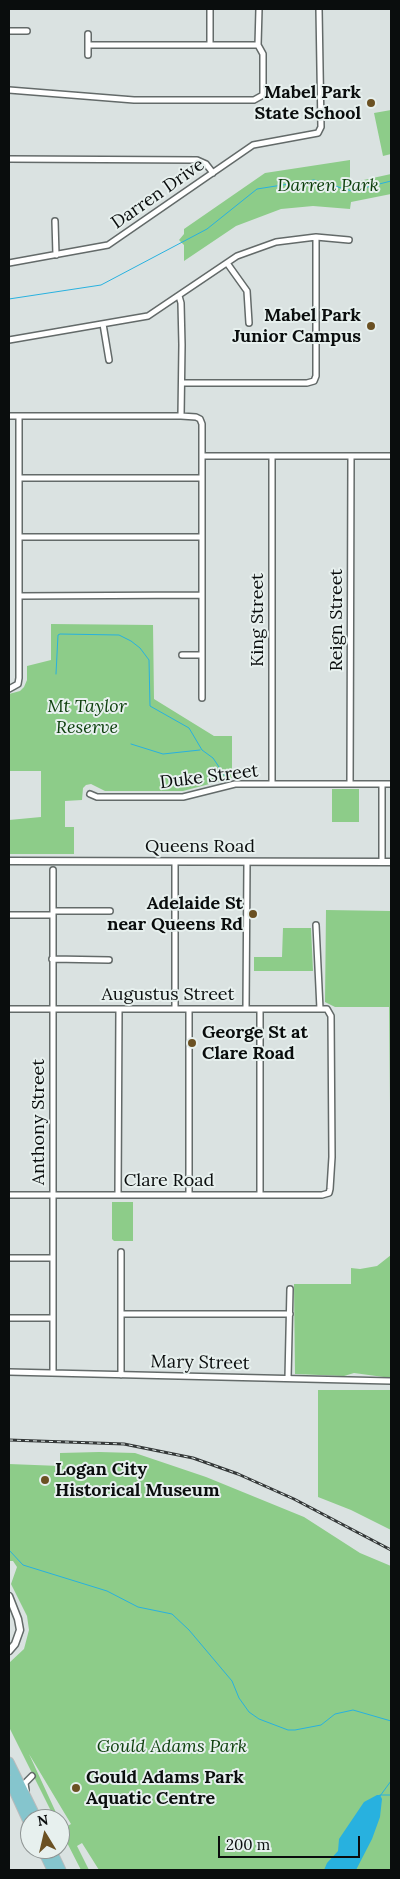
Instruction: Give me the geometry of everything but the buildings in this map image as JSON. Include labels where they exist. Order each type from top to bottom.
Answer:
[{"type":"main road","points":[[10,1765],[31,1807]]},
{"type":"main road","points":[[9,1780],[22,1809]]},
{"type":"street","points":[[210,9],[210,45]]},
{"type":"street","points":[[9,90],[134,100],[257,100],[263,95],[264,90],[263,54],[259,46],[259,9]]},
{"type":"street","name":"Darren Drive","points":[[9,263],[108,245],[257,144],[318,133],[321,127],[319,9]]},
{"type":"street","points":[[9,31],[27,31]]},
{"type":"street","points":[[88,34],[88,55]]},
{"type":"street","points":[[88,45],[259,46]]},
{"type":"street","points":[[9,159],[197,160],[206,164],[213,173]]},
{"type":"street","points":[[55,222],[56,255]]},
{"type":"street","points":[[9,340],[148,316],[237,256],[276,242],[316,237],[349,240]]},
{"type":"street","points":[[182,383],[307,383],[314,381],[316,376],[316,237]]},
{"type":"street","points":[[227,263],[247,291],[249,323]]},
{"type":"street","points":[[179,296],[181,303],[182,416]]},
{"type":"street","points":[[104,324],[109,360]]},
{"type":"street","points":[[9,416],[182,416],[200,419],[202,456],[202,698]]},
{"type":"street","points":[[9,689],[15,687],[19,678],[19,416]]},
{"type":"street","points":[[202,456],[391,456]]},
{"type":"street","name":"King Street","points":[[272,456],[272,784]]},
{"type":"street","name":"Reign Street","points":[[350,784],[351,456]]},
{"type":"street","points":[[19,478],[202,478]]},
{"type":"street","points":[[19,537],[202,537]]},
{"type":"street","points":[[19,596],[202,595]]},
{"type":"street","points":[[182,655],[202,655]]},
{"type":"street","name":"Duke Street","points":[[90,794],[97,797],[183,797],[235,784],[391,784]]},
{"type":"street","points":[[382,784],[382,862]]},
{"type":"street","name":"Queens Road","points":[[9,861],[391,862]]},
{"type":"street","points":[[175,862],[175,1009]]},
{"type":"street","points":[[246,1009],[247,862]]},
{"type":"street","name":"Anthony Street","points":[[53,870],[53,1373]]},
{"type":"street","points":[[9,915],[110,911]]},
{"type":"street","points":[[316,925],[320,1009]]},
{"type":"street","points":[[52,959],[109,960]]},
{"type":"street","name":"Augustus Street","points":[[9,1009],[326,1009],[332,1016],[332,1158],[329,1193]]},
{"type":"street","points":[[118,1195],[119,1009]]},
{"type":"street","points":[[189,1009],[189,1195]]},
{"type":"street","points":[[260,1009],[260,1195]]},
{"type":"street","name":"Clare Road","points":[[9,1195],[322,1195],[329,1193]]},
{"type":"street","points":[[121,1252],[121,1375]]},
{"type":"street","points":[[9,1258],[53,1258]]},
{"type":"street","points":[[288,1378],[290,1289]]},
{"type":"street","points":[[121,1314],[290,1314]]},
{"type":"street","points":[[9,1318],[53,1318]]},
{"type":"street","name":"Mary Street","points":[[9,1372],[391,1381]]},
{"type":"street","points":[[9,1596],[20,1630],[18,1639],[9,1651]]},
{"type":"street","points":[[10,1765],[21,1777],[32,1776],[24,1785],[31,1807]]},
{"type":"street","points":[[9,1788],[19,1804]]},
{"type":"green space","points":[[391,110],[391,154],[383,156],[374,113]]},
{"type":"green space","name":"Darren Park","points":[[350,160],[350,183],[391,174],[391,194],[351,202],[350,209],[313,206],[281,209],[236,226],[184,261],[184,245],[179,240],[184,234],[184,229],[265,173]]},
{"type":"green space","name":"Mt Taylor Reserve","points":[[51,624],[153,625],[154,699],[214,736],[232,736],[232,778],[183,791],[105,791],[91,784],[86,785],[83,788],[82,800],[65,801],[65,827],[74,827],[74,854],[9,854],[9,820],[41,817],[41,771],[9,771],[9,694],[20,691],[24,687],[27,680],[27,666],[51,660]]},
{"type":"green space","points":[[332,789],[359,789],[359,822],[332,822]]},
{"type":"green space","points":[[326,910],[391,911],[391,1202],[389,1007],[335,1007],[325,1002]]},
{"type":"green space","points":[[283,928],[311,928],[313,971],[254,971],[254,957],[282,957]]},
{"type":"green space","points":[[112,1202],[133,1202],[133,1241],[114,1241],[112,1239]]},
{"type":"green space","points":[[391,1255],[391,1378],[354,1373],[344,1376],[295,1374],[294,1284],[351,1284],[351,1268],[360,1269],[377,1266]]},
{"type":"green space","points":[[318,1390],[391,1390],[391,1530],[351,1510],[318,1497]]},
{"type":"green space","name":"Gould Adams Park","points":[[60,1453],[135,1453],[206,1477],[304,1517],[360,1553],[391,1566],[391,1870],[99,1870],[82,1843],[77,1846],[89,1870],[81,1870],[70,1849],[70,1809],[62,1809],[29,1754],[54,1809],[50,1809],[9,1727],[9,1663],[24,1649],[29,1630],[27,1616],[11,1584],[17,1567],[13,1561],[9,1561],[9,1464],[60,1466]]},
{"type":"water","points":[[380,1795],[382,1799],[380,1817],[372,1839],[356,1870],[324,1870],[327,1863],[338,1851],[339,1839],[364,1802]]},
{"type":"waterway","points":[[9,299],[101,285],[207,229],[257,189],[314,180],[352,191],[391,181]]},
{"type":"waterway","points":[[56,674],[58,635],[60,634],[119,635],[131,641],[140,648],[149,660],[150,706],[189,728],[202,750],[213,758],[227,779]]},
{"type":"waterway","points":[[131,744],[163,754],[200,750]]},
{"type":"waterway","points":[[9,1550],[23,1565],[107,1591],[138,1607],[172,1614],[189,1630],[232,1681],[239,1698],[249,1712],[259,1719],[288,1730],[321,1725],[335,1714],[353,1710],[391,1721]]},
{"type":"waterway","points":[[380,1796],[391,1781]]},
{"type":"waterway","points":[[380,1795],[391,1795]]},
{"type":"railway","points":[[9,1440],[124,1444],[193,1458],[238,1474],[294,1499],[391,1550]]},
{"type":"place","name":"Mabel Park State School","points":[[371,103]]},
{"type":"place","name":"Mabel Park Junior Campus","points":[[371,326]]},
{"type":"place","name":"Adelaide St near Queens Rd","points":[[253,914]]},
{"type":"place","name":"George St at Clare Road","points":[[192,1043]]},
{"type":"place","name":"Logan City Historical Museum","points":[[45,1480]]},
{"type":"place","name":"Gould Adams Park Aquatic Centre","points":[[76,1788]]}]
